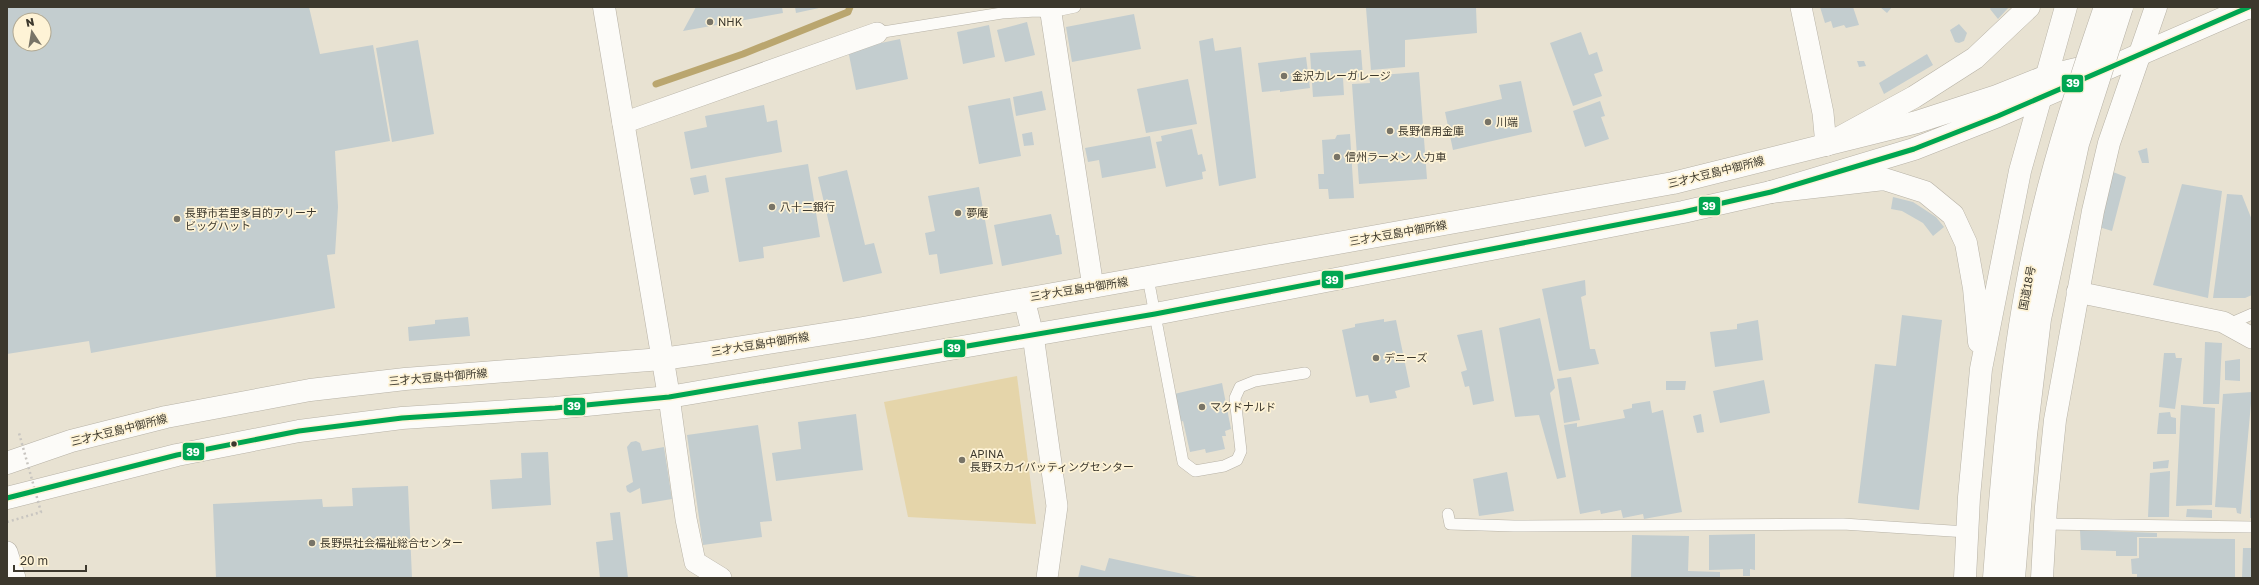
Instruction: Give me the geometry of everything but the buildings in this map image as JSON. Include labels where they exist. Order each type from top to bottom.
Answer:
[{"type":"main road","points":[[604,7],[669,397]]},
{"type":"main road","points":[[1826,145],[1914,97],[1975,58],[2029,7]]},
{"type":"main road","points":[[1965,578],[1967,532],[1981,369],[2020,172],[2066,7]]},
{"type":"main road","name":"国道18号","points":[[1994,578],[2006,432],[2021,317],[2037,235],[2061,140],[2105,7]]},
{"type":"main road","name":"国道18号","points":[[2014,578],[2026,435],[2040,319],[2078,144],[2122,7]]},
{"type":"main road","points":[[2042,578],[2044,524],[2055,420],[2077,292],[2109,144],[2156,7]]},
{"type":"main road","name":"三才大豆島中御所線","points":[[7,498],[176,455],[299,431],[402,418],[555,408],[669,397],[1155,314],[1683,212],[1771,192],[1914,148],[2041,98],[2247,7]]},
{"type":"main road","name":"三才大豆島中御所線","points":[[7,463],[71,441],[166,418],[310,390],[405,379],[662,359],[863,328],[1673,183],[1917,122],[1997,96],[2047,76],[2140,54]]},
{"type":"main road","points":[[1771,192],[1884,179],[1925,192],[1953,215],[1966,243],[1974,288],[1981,369]]},
{"type":"street","points":[[1800,7],[1823,113],[1826,145]]},
{"type":"street","points":[[1051,10],[1093,287]]},
{"type":"street","points":[[623,123],[877,33]]},
{"type":"street","points":[[2077,292],[2228,324],[2252,338]]},
{"type":"street","points":[[1024,299],[1033,335],[1057,506],[1047,578]]},
{"type":"street","points":[[669,397],[686,520],[695,562],[720,578]]},
{"type":"street","points":[[7,552],[15,578]]},
{"type":"lane","points":[[877,33],[1002,13],[1075,7]]},
{"type":"lane","points":[[1148,278],[1183,462],[1195,471],[1224,466],[1237,460],[1241,451],[1235,398],[1240,388],[1255,381],[1305,373]]},
{"type":"lane","points":[[2228,324],[2252,314]]},
{"type":"lane","points":[[1448,514],[1450,524],[1514,526],[1843,524],[1967,532]]},
{"type":"lane","points":[[2044,524],[2252,527]]},
{"type":"path","points":[[7,522],[41,512],[19,433]]},
{"type":"shaded area","name":"APINA 長野スカイバッティングセンター","points":[[1017,376],[1036,524],[908,517],[884,402]]},
{"type":"waterway","points":[[656,84],[743,54],[848,12],[850,7]]},
{"type":"transit line","name":"39","points":[[7,498],[177,455],[299,431],[402,418],[555,408],[669,397],[1155,314],[1683,212],[1771,192],[1914,149],[1998,116],[2249,7]]},
{"type":"place","name":"NHK","points":[[710,22]]},
{"type":"place","name":"金沢カレーガレージ","points":[[1284,76]]},
{"type":"place","name":"川端","points":[[1488,122]]},
{"type":"place","name":"長野信用金庫","points":[[1390,131]]},
{"type":"place","name":"信州ラーメン 人力車","points":[[1337,157]]},
{"type":"place","name":"八十二銀行","points":[[772,207]]},
{"type":"place","name":"夢庵","points":[[958,213]]},
{"type":"place","name":"長野市若里多目的アリーナ ビッグハット","points":[[177,219]]},
{"type":"place","name":"デニーズ","points":[[1376,358]]},
{"type":"place","name":"マクドナルド","points":[[1202,407]]},
{"type":"place","name":"APINA 長野スカイバッティングセンター","points":[[962,460]]},
{"type":"place","name":"長野県社会福祉総合センター","points":[[312,543]]}]
